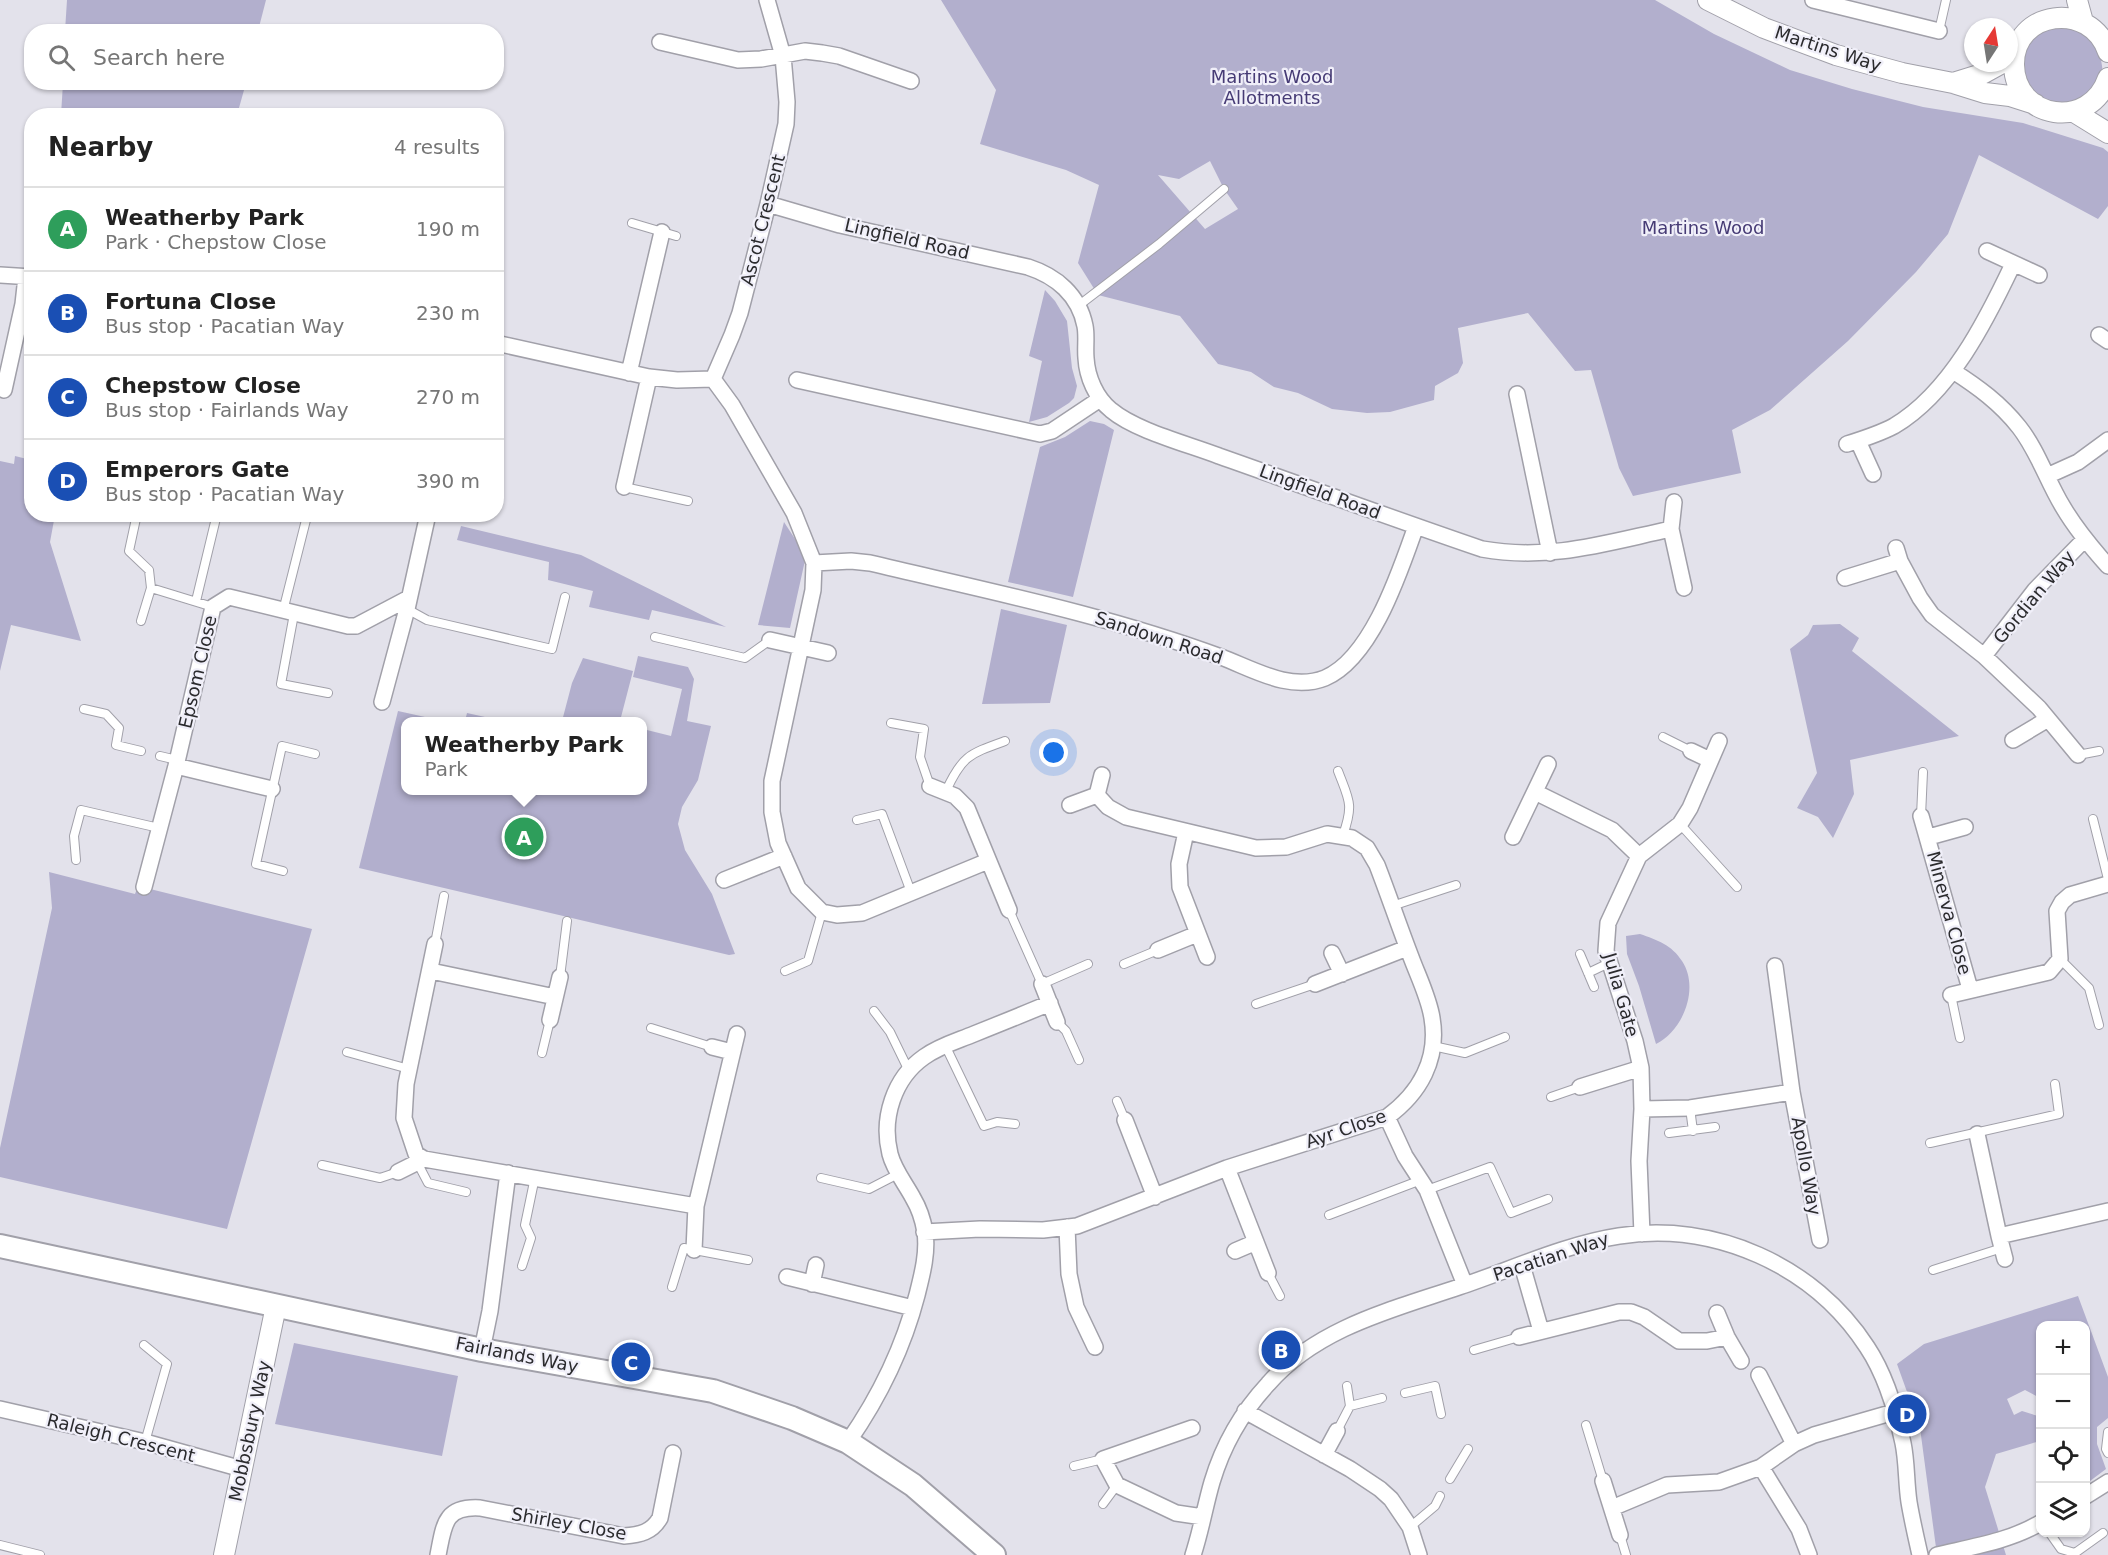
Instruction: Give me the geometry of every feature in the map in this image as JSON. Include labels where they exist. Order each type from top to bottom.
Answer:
[{"type":"main road","name":"Fairlands Way","points":[[0,1246],[482,1350],[713,1391],[792,1418],[848,1442],[913,1485],[994,1555]]},
{"type":"street","name":"Ascot Crescent","points":[[713,379],[740,313],[786,124],[788,102],[783,56],[767,0]]},
{"type":"street","name":"Martins Way","points":[[1708,0],[1764,28],[1836,55],[1985,93],[2010,96],[2035,104],[2047,111],[2074,112]]},
{"type":"street","points":[[1813,0],[1939,31]]},
{"type":"street","points":[[2047,19],[2052,0]]},
{"type":"street","points":[[2077,0],[2083,22]]},
{"type":"street","points":[[2018,44],[2034,26],[2047,19],[2065,17],[2083,22],[2096,30],[2108,52]]},
{"type":"street","points":[[660,42],[738,60],[783,56],[805,51],[822,52],[911,81]]},
{"type":"street","name":"Martins Way","points":[[1953,83],[1986,72]]},
{"type":"street","points":[[2015,72],[2023,93],[2035,104]]},
{"type":"street","points":[[2107,85],[2092,102],[2074,112],[2108,133]]},
{"type":"street","name":"Lingfield Road","points":[[768,204],[840,225],[1028,267],[1051,277],[1068,292],[1078,306],[1085,325],[1087,368],[1100,399],[1119,417],[1149,430],[1482,549],[1506,553],[1571,551],[1671,529]]},
{"type":"street","points":[[629,374],[669,234]]},
{"type":"street","points":[[1987,251],[2039,275]]},
{"type":"street","points":[[1873,474],[1852,442],[1873,436],[1895,425],[1925,400],[1953,370],[1989,314],[2013,264]]},
{"type":"street","points":[[0,275],[24,277]]},
{"type":"street","points":[[4,390],[24,300]]},
{"type":"street","points":[[504,345],[629,374],[677,380],[713,379],[732,405],[794,513],[814,563],[813,590],[772,780],[772,812],[778,843],[798,888],[822,912],[837,915],[862,913],[988,861]]},
{"type":"street","name":"Gordian Way","points":[[1953,370],[1984,391],[2020,428],[2062,506],[2084,540],[2108,566]]},
{"type":"street","points":[[624,486],[649,377]]},
{"type":"street","points":[[797,380],[1040,434],[1052,431],[1100,399]]},
{"type":"street","points":[[1517,393],[1551,553]]},
{"type":"street","points":[[2047,476],[2078,462],[2108,440]]},
{"type":"street","points":[[1674,502],[1671,529],[1684,588]]},
{"type":"street","points":[[382,702],[408,604],[426,522]]},
{"type":"street","name":"Sandown Road","points":[[814,563],[851,561],[870,563],[1102,619],[1178,641],[1279,679],[1300,683],[1312,682],[1336,672],[1358,651],[1388,599],[1400,573],[1416,526]]},
{"type":"street","name":"Gordian Way","points":[[1984,656],[2035,590],[2084,540]]},
{"type":"street","name":"Gordian Way","points":[[1845,578],[1898,555],[1920,598],[1932,615],[1984,656],[2039,708],[2078,755]]},
{"type":"street","name":"Epsom Close","points":[[144,887],[213,607],[229,597],[356,626],[408,604]]},
{"type":"street","points":[[770,640],[828,653]]},
{"type":"street","points":[[2013,740],[2048,719]]},
{"type":"street","name":"Julia Gate","points":[[1642,1234],[1639,1161],[1642,1109],[1641,1068],[1635,1041],[1606,951],[1608,923],[1639,856],[1680,824],[1690,808],[1719,741]]},
{"type":"street","points":[[1691,751],[1710,760]]},
{"type":"street","points":[[176,763],[272,789]]},
{"type":"street","points":[[1513,837],[1548,764]]},
{"type":"street","points":[[1097,795],[1102,775]]},
{"type":"street","points":[[930,786],[946,791],[961,800],[967,808],[1009,910]]},
{"type":"street","points":[[1535,792],[1612,830],[1639,856]]},
{"type":"street","points":[[1097,795],[1117,814],[1232,843],[1270,849],[1286,847],[1327,834],[1343,835]]},
{"type":"street","points":[[1070,805],[1097,795]]},
{"type":"street","name":"Minerva Close","points":[[1921,816],[1929,837],[1970,990]]},
{"type":"street","name":"Minerva Close","points":[[1929,837],[1965,827]]},
{"type":"street","points":[[1186,832],[1179,864],[1180,887],[1207,957]]},
{"type":"street","name":"Ayr Close","points":[[924,1232],[980,1229],[1044,1230],[1077,1226],[1227,1168],[1387,1117],[1403,1106],[1414,1094],[1426,1071],[1434,1046],[1432,1016],[1372,855],[1352,837],[1343,835]]},
{"type":"street","points":[[724,880],[784,856]]},
{"type":"street","points":[[2060,958],[2057,911],[2062,902],[2070,895],[2108,884]]},
{"type":"street","points":[[1158,950],[1197,934]]},
{"type":"street","points":[[420,1160],[404,1118],[406,1084],[435,944]]},
{"type":"street","points":[[1315,984],[1407,948]]},
{"type":"street","points":[[1332,953],[1342,974]]},
{"type":"street","name":"Minerva Close","points":[[1951,996],[2049,972],[2060,958]]},
{"type":"street","name":"Apollo Way","points":[[1775,966],[1792,1092],[1820,1240]]},
{"type":"street","points":[[430,971],[555,998]]},
{"type":"street","points":[[550,1020],[560,976]]},
{"type":"street","points":[[1042,984],[1057,1022]]},
{"type":"street","points":[[848,1442],[868,1412],[892,1368],[913,1308],[925,1258],[924,1232],[916,1204],[898,1174],[888,1144],[888,1121],[894,1094],[909,1071],[926,1056],[945,1045],[1050,1003]]},
{"type":"street","points":[[694,1250],[696,1206],[737,1034]]},
{"type":"street","points":[[712,1047],[732,1052]]},
{"type":"street","points":[[1580,1087],[1641,1068]]},
{"type":"street","name":"Apollo Way","points":[[1642,1109],[1690,1108],[1792,1092]]},
{"type":"street","points":[[1387,1117],[1405,1156],[1424,1185],[1465,1285]]},
{"type":"street","points":[[1125,1120],[1155,1197]]},
{"type":"street","points":[[1977,1134],[2002,1248],[2108,1211]]},
{"type":"street","points":[[398,1172],[420,1160],[536,1177],[696,1206]]},
{"type":"street","points":[[1227,1168],[1268,1273]]},
{"type":"street","points":[[482,1350],[490,1311],[508,1173]]},
{"type":"street","points":[[1067,1227],[1069,1274],[1076,1307],[1095,1347]]},
{"type":"street","name":"Pacatian Way","points":[[1193,1555],[1219,1460],[1245,1411],[1269,1382],[1288,1364],[1320,1341],[1377,1314],[1598,1240],[1669,1233],[1696,1235],[1740,1246],[1788,1269],[1811,1285],[1850,1324],[1881,1371],[1894,1412],[1903,1442],[1908,1500],[1920,1555]]},
{"type":"street","points":[[1235,1251],[1256,1242]]},
{"type":"street","points":[[812,1284],[816,1265]]},
{"type":"street","points":[[1522,1265],[1541,1331]]},
{"type":"street","points":[[787,1277],[913,1308]]},
{"type":"street","name":"Mobbsbury Way","points":[[224,1555],[276,1306]]},
{"type":"street","points":[[1519,1337],[1619,1312],[1631,1312],[1644,1317],[1679,1341],[1707,1341],[1727,1337]]},
{"type":"street","points":[[1717,1312],[1727,1337],[1741,1361]]},
{"type":"street","points":[[1759,1375],[1794,1444]]},
{"type":"street","name":"Raleigh Crescent","points":[[0,1408],[145,1442],[242,1469]]},
{"type":"street","points":[[1245,1411],[1324,1455],[1391,1498],[1410,1527],[1419,1555]]},
{"type":"street","points":[[1612,1508],[1668,1485],[1719,1482],[1761,1467],[1794,1444],[1814,1435],[1894,1412]]},
{"type":"street","points":[[1192,1428],[1103,1459],[1117,1485],[1176,1513],[1203,1517]]},
{"type":"street","points":[[1324,1455],[1337,1431]]},
{"type":"street","name":"Shirley Close","points":[[438,1555],[448,1517],[455,1510],[466,1507],[624,1536],[648,1532],[660,1518],[674,1453]]},
{"type":"street","points":[[1761,1467],[1799,1529],[1809,1555]]},
{"type":"street","points":[[1603,1481],[1620,1535]]},
{"type":"street","points":[[2090,1494],[2108,1482]]},
{"type":"street","points":[[1937,1555],[1986,1543],[2036,1525]]},
{"type":"lane","points":[[1939,31],[1946,0]]},
{"type":"lane","points":[[1078,306],[1159,244],[1224,189]]},
{"type":"lane","points":[[632,224],[669,234]]},
{"type":"lane","points":[[624,486],[688,501]]},
{"type":"lane","points":[[135,522],[129,551],[149,570],[151,588],[141,621]]},
{"type":"lane","points":[[196,601],[215,522]]},
{"type":"lane","points":[[306,522],[289,612],[280,684],[328,693]]},
{"type":"lane","points":[[151,588],[213,607]]},
{"type":"lane","points":[[408,604],[427,620],[552,650],[565,597]]},
{"type":"lane","points":[[655,637],[745,658],[770,640]]},
{"type":"lane","points":[[84,709],[106,714],[119,728],[116,745],[141,751]]},
{"type":"lane","points":[[891,723],[924,729],[920,757],[930,786]]},
{"type":"lane","points":[[1663,737],[1691,751]]},
{"type":"lane","points":[[946,791],[961,762],[983,749],[1005,741]]},
{"type":"lane","points":[[283,871],[256,864],[282,746],[315,754]]},
{"type":"lane","points":[[2078,755],[2099,751]]},
{"type":"lane","points":[[160,756],[176,763]]},
{"type":"lane","points":[[1338,771],[1350,803],[1350,815],[1343,835]]},
{"type":"lane","points":[[1921,816],[1923,772]]},
{"type":"lane","points":[[76,860],[74,836],[81,810],[159,828]]},
{"type":"lane","points":[[857,820],[882,814],[911,892]]},
{"type":"lane","points":[[2092,819],[2108,879]]},
{"type":"lane","points":[[1680,824],[1737,887]]},
{"type":"lane","points":[[1392,906],[1456,885]]},
{"type":"lane","points":[[435,944],[444,896]]},
{"type":"lane","points":[[1009,910],[1042,984],[1088,964]]},
{"type":"lane","points":[[785,971],[808,961],[822,912]]},
{"type":"lane","points":[[560,976],[567,921]]},
{"type":"lane","points":[[1124,964],[1158,950]]},
{"type":"lane","points":[[1580,954],[1594,987]]},
{"type":"lane","points":[[2060,958],[2089,988],[2099,1025]]},
{"type":"lane","points":[[1588,973],[1609,963]]},
{"type":"lane","points":[[1256,1004],[1315,984]]},
{"type":"lane","points":[[1951,996],[1960,1038]]},
{"type":"lane","points":[[873,1011],[890,1032],[909,1071]]},
{"type":"lane","points":[[542,1053],[550,1020]]},
{"type":"lane","points":[[1057,1022],[1066,1030],[1079,1060]]},
{"type":"lane","points":[[651,1028],[712,1047]]},
{"type":"lane","points":[[1434,1046],[1465,1053],[1505,1037]]},
{"type":"lane","points":[[945,1045],[984,1126],[998,1122],[1015,1124]]},
{"type":"lane","points":[[347,1052],[409,1069]]},
{"type":"lane","points":[[1930,1143],[2059,1114],[2055,1084]]},
{"type":"lane","points":[[1551,1097],[1580,1087]]},
{"type":"lane","points":[[1117,1101],[1125,1120]]},
{"type":"lane","points":[[1690,1108],[1693,1131]]},
{"type":"lane","points":[[1669,1133],[1715,1127]]},
{"type":"lane","points":[[420,1160],[428,1183],[466,1192]]},
{"type":"lane","points":[[322,1166],[380,1178],[398,1172]]},
{"type":"lane","points":[[1329,1215],[1490,1167],[1511,1213],[1548,1199]]},
{"type":"lane","points":[[821,1179],[869,1189],[898,1174]]},
{"type":"lane","points":[[522,1266],[531,1238],[525,1225],[536,1177]]},
{"type":"lane","points":[[672,1287],[684,1248],[748,1260]]},
{"type":"lane","points":[[1933,1270],[2002,1248]]},
{"type":"lane","points":[[1268,1273],[1280,1296]]},
{"type":"lane","points":[[1474,1350],[1519,1337]]},
{"type":"lane","points":[[144,1345],[167,1364],[145,1442]]},
{"type":"lane","points":[[1337,1431],[1350,1406],[1347,1386]]},
{"type":"lane","points":[[1405,1393],[1434,1386],[1441,1414]]},
{"type":"lane","points":[[1350,1406],[1382,1398]]},
{"type":"lane","points":[[1586,1425],[1603,1481]]},
{"type":"lane","points":[[2108,1432],[2106,1449],[2108,1453]]},
{"type":"lane","points":[[1450,1479],[1468,1449]]},
{"type":"lane","points":[[1074,1466],[1103,1459]]},
{"type":"lane","points":[[1103,1504],[1117,1485]]},
{"type":"lane","points":[[1410,1527],[1434,1506],[1440,1496]]},
{"type":"lane","points":[[2052,1537],[2061,1549],[2075,1553],[2103,1533]]},
{"type":"lane","points":[[1620,1535],[1626,1555]]},
{"type":"lane","points":[[0,1545],[34,1554]]},
{"type":"green space","points":[[67,0],[266,0],[260,24],[65,24]]},
{"type":"green space","name":"Martins Wood","points":[[941,0],[1655,0],[1714,34],[1790,70],[1923,107],[2023,123],[2103,148],[2108,152],[2108,206],[2098,219],[1979,155],[1948,234],[1916,272],[1848,341],[1770,410],[1732,430],[1741,473],[1633,496],[1619,468],[1591,370],[1575,371],[1528,313],[1458,328],[1463,363],[1458,373],[1435,386],[1434,400],[1390,412],[1367,413],[1332,409],[1298,393],[1274,387],[1251,372],[1218,364],[1180,316],[1098,295],[1078,263],[1099,185],[1066,170],[980,144],[996,90]],"holes":[[[1210,161],[1224,189],[1238,209],[1205,229],[1158,175],[1179,179]]]},
{"type":"green space","points":[[2067,26],[2088,36],[2092,41],[2101,61],[2102,76],[2101,83],[2095,92],[2061,112],[2019,82],[2021,50],[2045,28]]},
{"type":"green space","points":[[63,90],[244,90],[239,108],[61,108]]},
{"type":"green space","points":[[1045,290],[1067,321],[1072,368],[1077,386],[1074,398],[1069,403],[1047,417],[1029,422],[1042,361],[1029,356]]},
{"type":"green space","points":[[1090,421],[1104,424],[1114,430],[1073,597],[1008,582],[1040,447],[1065,437]]},
{"type":"green space","points":[[15,456],[24,458],[24,522],[54,522],[50,542],[81,641],[11,625],[0,671],[0,461],[14,464]]},
{"type":"green space","points":[[784,522],[806,556],[790,628],[758,625]]},
{"type":"green space","points":[[461,526],[581,555],[726,627],[652,610],[649,620],[589,607],[593,591],[548,580],[549,562],[457,540]]},
{"type":"green space","points":[[1001,609],[1067,625],[1050,703],[982,704]]},
{"type":"green space","points":[[1840,624],[1859,638],[1852,651],[1959,736],[1850,760],[1854,794],[1833,838],[1818,817],[1797,808],[1817,773],[1790,649],[1808,635],[1813,625]]},
{"type":"green space","points":[[638,656],[688,667],[694,679],[687,721],[711,726],[698,780],[682,807],[678,824],[685,850],[712,894],[735,954],[729,955],[359,868],[398,711],[425,717],[401,717],[401,795],[647,795],[647,730],[671,736],[682,689],[633,677]]},
{"type":"green space","points":[[583,658],[633,671],[621,717],[563,717],[572,683]]},
{"type":"green space","points":[[467,713],[485,717],[466,717]]},
{"type":"green space","points":[[49,872],[135,894],[138,886],[312,929],[227,1229],[0,1177],[0,1148],[52,908]]},
{"type":"green space","points":[[1640,934],[1669,947],[1678,955],[1687,972],[1689,984],[1689,996],[1681,1019],[1666,1038],[1656,1044],[1627,954],[1626,936]]},
{"type":"green space","points":[[2078,1296],[2087,1321],[2036,1321],[2036,1396],[2025,1390],[2007,1399],[2014,1415],[2022,1411],[2036,1415],[2036,1442],[1996,1454],[1985,1487],[2006,1555],[1937,1555],[1920,1428],[1897,1364],[1924,1344]]},
{"type":"green space","points":[[2090,1328],[2108,1377],[2108,1418],[2097,1427],[2097,1444],[2106,1469],[2090,1481]]},
{"type":"green space","points":[[294,1343],[458,1376],[442,1456],[275,1424]]},
{"type":"place","name":"Weatherby Park","points":[[524,837]]},
{"type":"place","name":"Fortuna Close","points":[[1281,1350]]},
{"type":"place","name":"Chepstow Close","points":[[631,1362]]},
{"type":"place","name":"Emperors Gate","points":[[1907,1414]]},
{"type":"park label","name":"Martins Wood Allotments","points":[[1272,88]]}]
